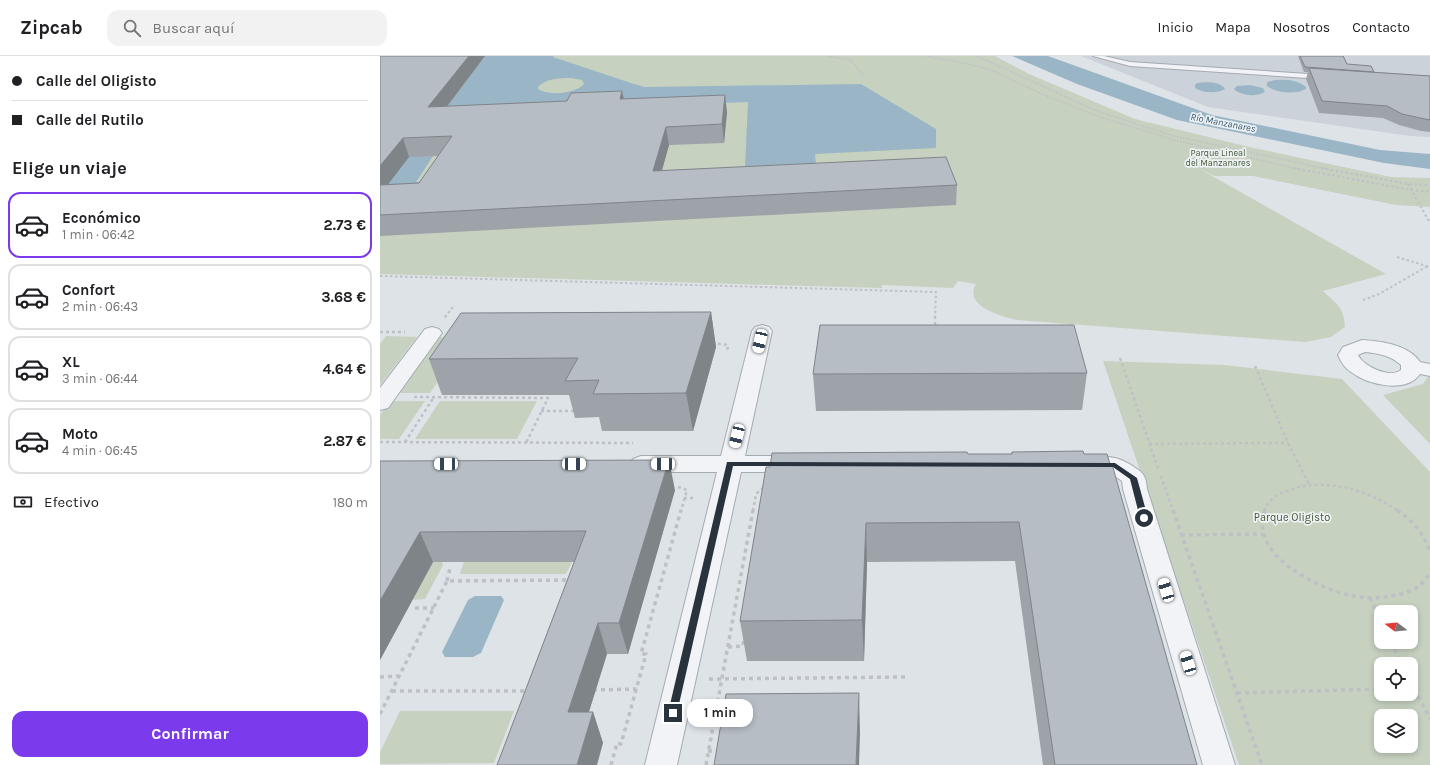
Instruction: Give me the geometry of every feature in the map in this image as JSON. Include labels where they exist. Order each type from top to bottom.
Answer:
[{"type":"street","points":[[660,765],[762,331]]},
{"type":"street","points":[[382,400],[432,333]]},
{"type":"street","points":[[618,464],[822,464]]},
{"type":"street","points":[[1062,465],[1115,465],[1134,478],[1135,488],[1219,765]]},
{"type":"lane","points":[[1096,56],[1130,64],[1327,77]]},
{"type":"path","points":[[827,56],[851,60],[863,75]]},
{"type":"path","points":[[925,56],[969,64],[996,72],[1042,94],[1091,114],[1174,140],[1282,166],[1411,190],[1430,192]]},
{"type":"path","points":[[977,56],[1092,109],[1170,135],[1306,165],[1408,184],[1430,185]]},
{"type":"path","points":[[1408,184],[1430,223]]},
{"type":"path","points":[[1397,257],[1429,266]]},
{"type":"path","points":[[1363,300],[1379,294],[1429,266]]},
{"type":"path","points":[[380,276],[936,292],[935,325]]},
{"type":"path","points":[[380,336],[383,332]]},
{"type":"path","points":[[710,343],[728,345],[727,353]]},
{"type":"path","points":[[1120,358],[1262,765]]},
{"type":"path","points":[[1255,366],[1288,444],[1309,484]]},
{"type":"path","points":[[405,442],[434,397]]},
{"type":"path","points":[[382,400],[434,397],[548,398],[526,443]]},
{"type":"path","points":[[541,411],[577,411],[580,406]]},
{"type":"path","points":[[380,442],[638,443]]},
{"type":"path","points":[[1149,444],[1288,444]]},
{"type":"path","points":[[1430,551],[1424,536],[1408,518],[1386,503],[1354,490],[1334,485],[1309,484],[1290,488],[1276,495],[1265,506],[1262,519],[1263,534],[1274,552],[1291,569],[1314,583],[1342,593],[1370,598],[1397,596],[1418,587],[1430,573]]},
{"type":"path","points":[[611,765],[617,743],[621,744],[646,654],[641,654],[687,490],[672,485]]},
{"type":"path","points":[[706,765],[756,494],[761,488],[769,486]]},
{"type":"path","points":[[1135,488],[1165,488]]},
{"type":"path","points":[[1182,535],[1263,534]]},
{"type":"path","points":[[745,556],[752,556]]},
{"type":"path","points":[[381,712],[448,581],[450,568]]},
{"type":"path","points":[[448,581],[574,580],[571,588]]},
{"type":"path","points":[[1370,598],[1374,606]]},
{"type":"path","points":[[415,608],[434,608]]},
{"type":"path","points":[[728,647],[743,646],[744,636]]},
{"type":"path","points":[[380,677],[399,676]]},
{"type":"path","points":[[681,679],[905,677]]},
{"type":"path","points":[[590,690],[636,689]]},
{"type":"path","points":[[1237,693],[1374,689]]},
{"type":"path","points":[[392,691],[533,691]]},
{"type":"path","points":[[1418,698],[1430,719]]},
{"type":"path","points":[[708,751],[724,751]]},
{"type":"shaded area","points":[[1081,56],[1430,56],[1430,137],[1410,136],[1208,107]]},
{"type":"green space","name":"Parque Lineal del Manzanares","points":[[380,56],[995,56],[1029,74],[1135,119],[1249,147],[1391,177],[1430,178],[1430,207],[1396,205],[1253,176],[1214,176],[1196,167],[1386,274],[1323,291],[1341,310],[1345,327],[1331,337],[1305,342],[1017,320],[1002,316],[986,309],[979,304],[975,298],[973,292],[976,284],[958,281],[953,288],[882,285],[882,288],[380,274]]},
{"type":"green space","points":[[386,336],[417,337],[380,385],[380,344]]},
{"type":"green space","points":[[436,337],[467,339],[430,393],[396,393]]},
{"type":"green space","name":"Parque Oligisto","points":[[1103,361],[1225,365],[1342,379],[1430,472],[1430,765],[1239,765]]},
{"type":"green space","points":[[1430,374],[1430,444],[1383,395],[1423,384]]},
{"type":"green space","points":[[390,401],[425,401],[399,439],[380,439],[380,415]]},
{"type":"green space","points":[[440,401],[537,401],[517,439],[415,439]]},
{"type":"green space","points":[[433,562],[442,562],[443,565],[425,599],[412,600]]},
{"type":"green space","points":[[464,562],[572,562],[565,574],[461,574],[460,573]]},
{"type":"green space","points":[[400,711],[514,711],[494,763],[380,764],[380,752]]},
{"type":"water","points":[[485,56],[554,56],[553,57],[645,87],[861,84],[936,129],[936,148],[815,154],[816,164],[745,167],[748,102],[441,114]],"holes":[[[571,78],[582,80],[584,84],[575,90],[568,92],[549,93],[538,89],[541,84],[554,79]]]},
{"type":"water","name":"Río Manzanares","points":[[1012,56],[1048,56],[1212,115],[1380,150],[1430,154],[1430,169],[1384,163],[1177,120],[1077,84]]},
{"type":"water","points":[[1275,80],[1295,81],[1306,87],[1306,89],[1291,93],[1280,92],[1267,86],[1267,82]]},
{"type":"water","points":[[1197,83],[1216,83],[1223,86],[1225,89],[1218,92],[1206,92],[1195,88]]},
{"type":"water","points":[[1250,85],[1263,88],[1265,92],[1258,95],[1249,95],[1234,89],[1237,86]]},
{"type":"water","points":[[437,150],[416,182],[694,169],[693,180],[387,185],[413,151]]},
{"type":"water","points":[[475,596],[501,596],[504,600],[481,653],[473,657],[445,657],[442,652],[468,600]]},
{"type":"building","points":[[380,56],[469,56],[428,107],[567,101],[571,93],[622,91],[620,99],[725,95],[722,124],[666,127],[653,171],[946,157],[957,185],[380,215],[380,185],[419,183],[452,136],[403,138],[380,166]]},
{"type":"building","points":[[1300,56],[1343,56],[1347,64],[1371,66],[1374,72],[1305,67]]},
{"type":"building","points":[[1309,68],[1430,76],[1430,120],[1402,114],[1387,106],[1322,101]]},
{"type":"building","points":[[711,312],[686,393],[593,394],[599,380],[565,381],[578,358],[429,359],[461,313]]},
{"type":"building","points":[[820,325],[1074,325],[1087,373],[813,374]]},
{"type":"building","points":[[1083,451],[1084,454],[1107,454],[1110,464],[1112,464],[1197,765],[1055,765],[1019,522],[866,523],[862,620],[740,621],[766,467],[770,467],[772,453],[967,452],[968,454],[1012,454],[1012,452]]},
{"type":"building","points":[[669,460],[619,623],[598,623],[568,712],[593,712],[577,765],[497,765],[586,531],[420,532],[380,601],[380,461]]},
{"type":"building","points":[[859,693],[856,765],[714,765],[726,694]]},
{"type":"route","points":[[673,713],[730,464],[1115,465],[1134,478],[1135,488],[1144,518]]}]
